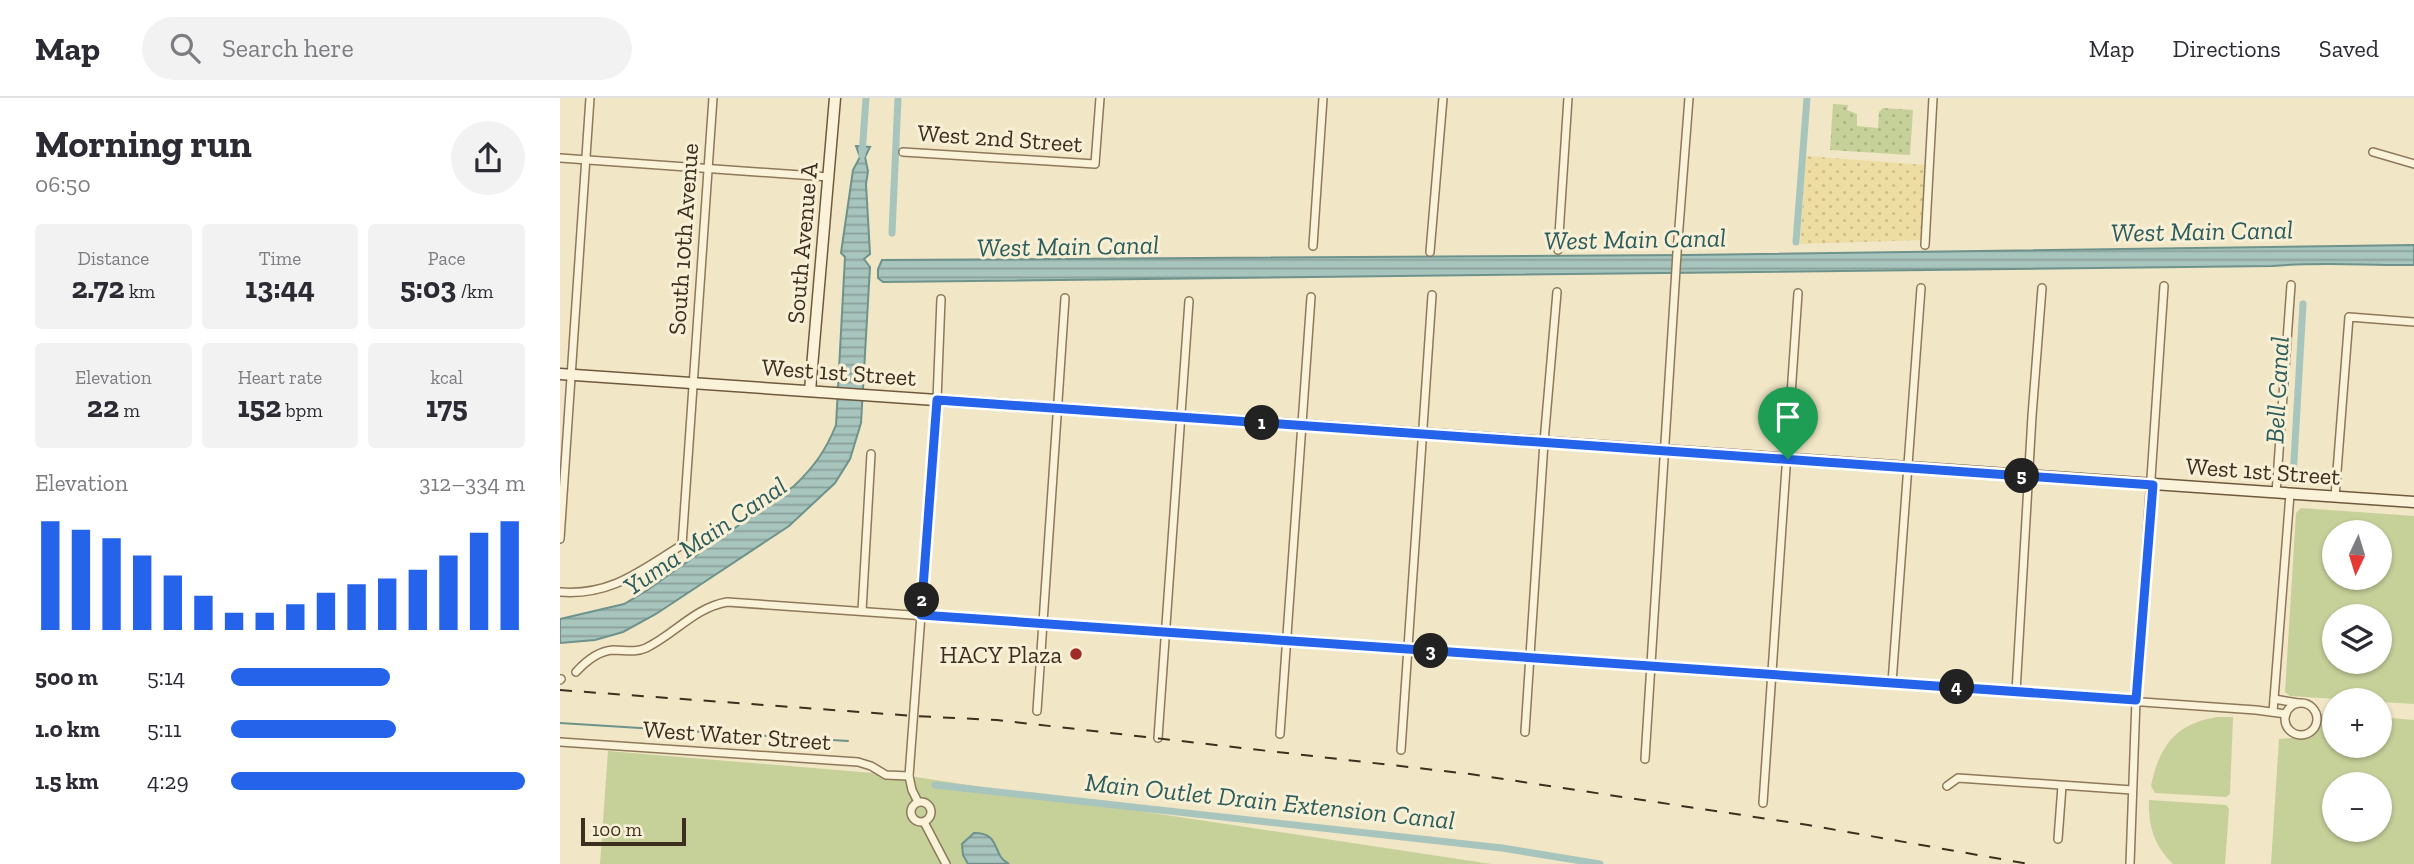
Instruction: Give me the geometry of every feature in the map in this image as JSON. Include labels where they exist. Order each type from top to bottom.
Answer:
[{"type":"main road","name":"South Avenue A","points":[[810,391],[835,98]]},
{"type":"main road","name":"West 1st Street","points":[[565,374],[2414,502]]},
{"type":"street","points":[[560,539],[565,374],[590,98]]},
{"type":"street","name":"South 10th Avenue","points":[[560,592],[581,594],[601,591],[682,545],[713,98]]},
{"type":"street","name":"West 2nd Street","points":[[903,152],[1095,164],[1100,98]]},
{"type":"street","points":[[1313,246],[1323,98]]},
{"type":"street","points":[[1430,252],[1443,98]]},
{"type":"street","points":[[1558,250],[1568,98]]},
{"type":"street","points":[[1645,759],[1689,98]]},
{"type":"street","points":[[1925,245],[1933,98]]},
{"type":"street","points":[[2373,152],[2414,164]]},
{"type":"street","points":[[560,158],[830,177]]},
{"type":"street","points":[[2276,493],[2291,285]]},
{"type":"street","points":[[2130,864],[2136,700],[2153,485],[2164,286]]},
{"type":"street","points":[[1892,683],[1921,288]]},
{"type":"street","points":[[2016,691],[2042,288]]},
{"type":"street","points":[[1525,732],[1557,292]]},
{"type":"street","points":[[1763,803],[1798,293]]},
{"type":"street","points":[[1401,750],[1432,295]]},
{"type":"street","points":[[1280,734],[1311,297]]},
{"type":"street","points":[[1037,711],[1065,298]]},
{"type":"street","points":[[918,802],[909,776],[937,400],[941,299]]},
{"type":"street","points":[[1158,738],[1189,301]]},
{"type":"street","points":[[2335,497],[2349,317],[2414,322]]},
{"type":"street","points":[[862,611],[871,454]]},
{"type":"street","points":[[2273,712],[2290,494]]},
{"type":"street","points":[[576,671],[589,658],[612,650],[630,652],[645,649],[710,605],[727,602],[2016,691],[2286,714]]},
{"type":"street","points":[[2274,699],[2299,703],[2311,706],[2317,721],[2312,730],[2302,734],[2292,732],[2286,723],[2286,714],[2292,706],[2299,703]]},
{"type":"street","name":"West Water Street","points":[[560,742],[858,762],[886,775],[909,776]]},
{"type":"street","points":[[1947,786],[1958,778],[2132,790]]},
{"type":"street","points":[[2058,839],[2062,786]]},
{"type":"street","points":[[918,802],[925,802],[932,810],[929,819],[923,822],[916,821],[911,816],[911,809],[918,802]]},
{"type":"street","points":[[923,822],[946,864]]},
{"type":"green space","points":[[1833,104],[1848,105],[1847,110],[1857,114],[1857,126],[1878,128],[1879,112],[1883,108],[1913,110],[1910,155],[1830,150]]},
{"type":"green space","points":[[2301,508],[2414,516],[2414,704],[2392,703],[2392,688],[2322,688],[2322,698],[2290,696],[2285,692],[2296,513]]},
{"type":"green space","points":[[2319,714],[2322,714],[2322,758],[2392,758],[2392,718],[2414,720],[2414,864],[2271,864],[2279,739],[2295,738],[2317,728]]},
{"type":"green space","points":[[2218,717],[2233,717],[2230,794],[2226,797],[2155,793],[2151,786],[2154,772],[2172,739],[2191,725]]},
{"type":"green space","points":[[608,751],[909,776],[1491,864],[600,864]]},
{"type":"green space","points":[[2149,800],[2226,805],[2229,809],[2225,864],[2173,864],[2161,850],[2154,835]]},
{"type":"sand","points":[[1806,156],[1925,165],[1922,240],[1800,244]]},
{"type":"water","points":[[856,146],[870,147],[865,157],[868,171],[866,184],[870,254],[864,259],[870,267],[861,423],[850,459],[835,483],[789,526],[656,614],[623,632],[595,640],[560,643],[560,619],[624,604],[646,591],[794,486],[824,450],[836,425],[845,257],[841,253],[853,170],[860,157]]},
{"type":"water","points":[[2414,245],[2414,265],[883,282],[878,278],[882,260],[1687,255]]},
{"type":"water","points":[[974,833],[983,834],[993,840],[1003,860],[1009,864],[968,864],[963,855],[962,844]]},
{"type":"waterway","points":[[862,155],[866,98]]},
{"type":"waterway","points":[[892,233],[898,98]]},
{"type":"waterway","points":[[1796,242],[1807,98]]},
{"type":"waterway","name":"Bell Canal","points":[[2293,478],[2303,304]]},
{"type":"waterway","name":"Main Outlet Drain Extension Canal","points":[[560,723],[848,741]]},
{"type":"waterway","name":"Main Outlet Drain Extension Canal","points":[[935,785],[1502,848],[1600,864]]},
{"type":"railway","points":[[560,690],[997,720],[1470,774],[1808,825],[2029,864]]},
{"type":"place","name":"HACY Plaza","points":[[1076,654]]},
{"type":"route","points":[[937,400],[1788,459],[2153,485],[2136,700],[921,615],[937,400]]},
{"type":"water label","name":"West Main Canal","points":[[2202,231]]},
{"type":"water label","name":"West Main Canal","points":[[1635,239]]},
{"type":"water label","name":"West Main Canal","points":[[1068,246]]},
{"type":"water label","name":"Yuma Main Canal","points":[[705,536]]}]
